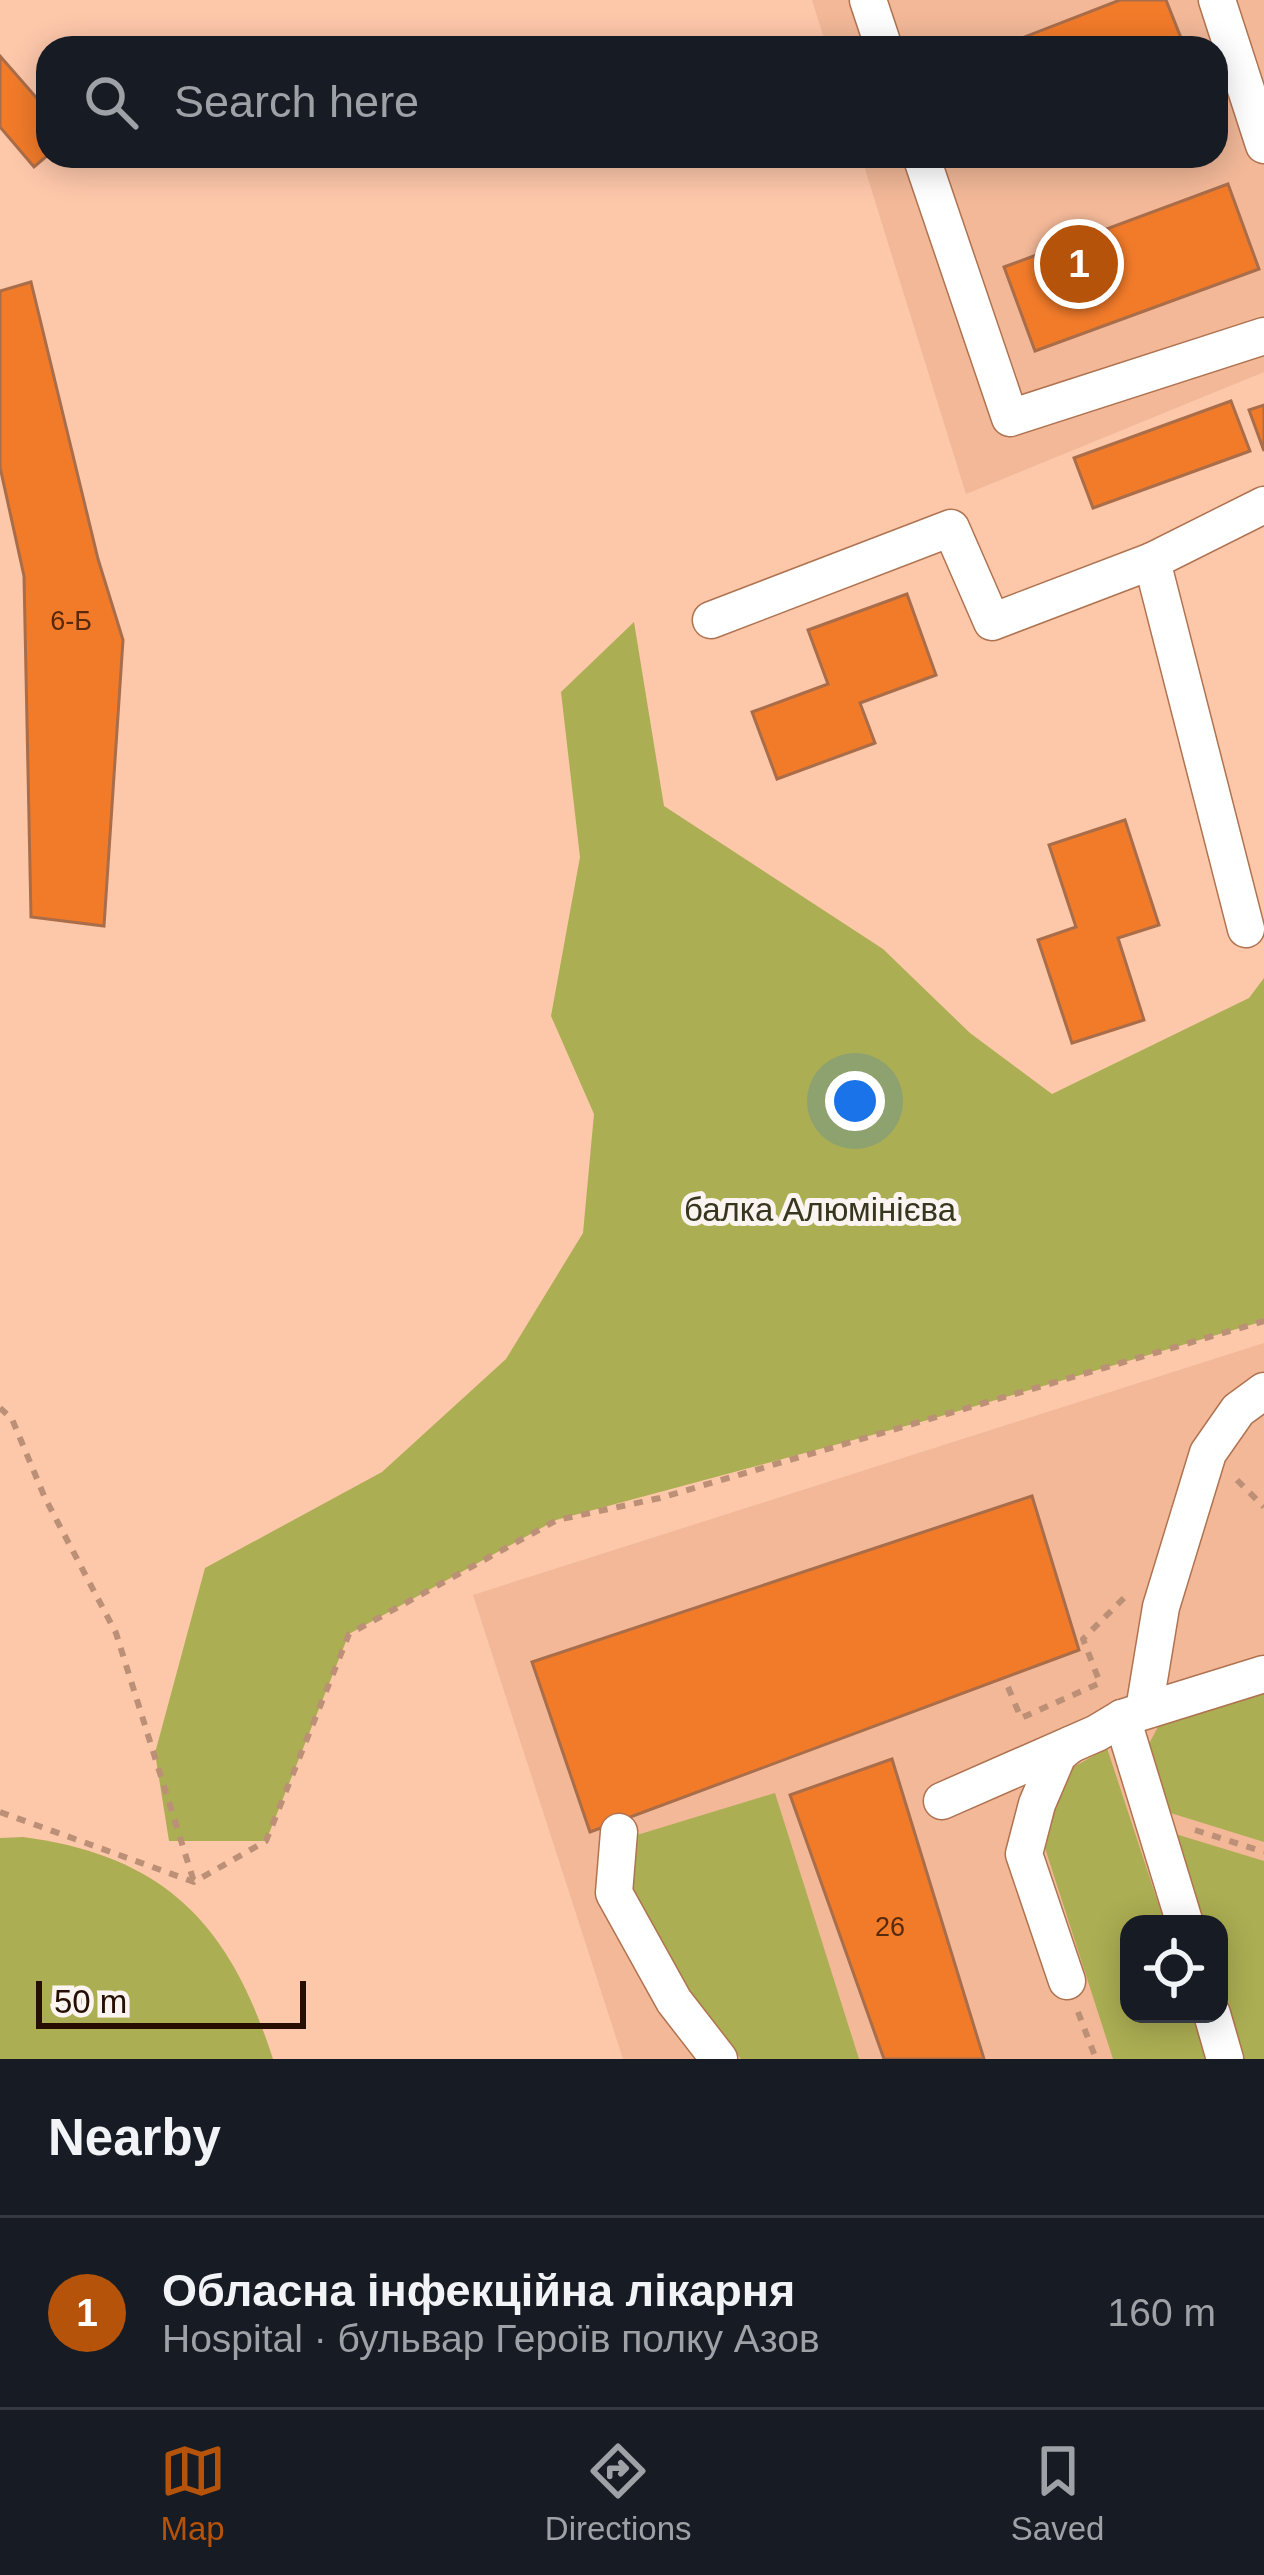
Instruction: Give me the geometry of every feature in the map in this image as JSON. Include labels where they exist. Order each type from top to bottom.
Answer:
[{"type":"street","points":[[868,0],[880,36]]},
{"type":"street","points":[[1217,0],[1264,145]]},
{"type":"street","points":[[925,168],[1010,418],[1264,336]]},
{"type":"street","points":[[710,620],[952,528],[992,622],[1152,561],[1264,505]]},
{"type":"street","points":[[1152,561],[1246,929]]},
{"type":"street","points":[[1181,1915],[1152,1816],[1133,1714],[1208,1453],[1238,1410],[1264,1391]]},
{"type":"street","points":[[942,1801],[1133,1714],[1264,1674]]},
{"type":"street","points":[[1067,1981],[1024,1854],[1037,1804],[1058,1755],[1071,1744]]},
{"type":"street","points":[[619,1832],[614,1893],[674,2001],[719,2059]]},
{"type":"street","points":[[1215,2023],[1226,2059]]},
{"type":"path","points":[[194,1882],[266,1840],[349,1634],[556,1520],[660,1498],[1264,1321]]},
{"type":"path","points":[[0,1408],[12,1419],[45,1498],[116,1633],[194,1882]]},
{"type":"path","points":[[1009,1687],[1021,1718],[1100,1683],[1083,1639]]},
{"type":"path","points":[[0,1811],[194,1882]]},
{"type":"path","points":[[1152,1816],[1264,1852]]},
{"type":"path","points":[[1067,1981],[1096,2059]]},
{"type":"shaded area","points":[[812,0],[1264,0],[1264,372],[966,494],[865,168],[1228,168],[1228,36],[823,36]]},
{"type":"shaded area","points":[[1264,1343],[1264,2059],[623,2059],[473,1595]]},
{"type":"green space","name":"балка Алюмінієва","points":[[634,622],[664,806],[883,949],[970,1033],[1052,1094],[1249,998],[1264,978],[1264,1321],[928,1420],[556,1520],[349,1634],[266,1841],[169,1841],[155,1753],[205,1568],[382,1472],[506,1359],[583,1233],[594,1114],[551,1016],[580,857],[561,692]]},
{"type":"green space","points":[[1264,1693],[1264,1842],[1161,1810],[1144,1753],[1159,1725]]},
{"type":"green space","points":[[1107,1748],[1162,1915],[1120,1915],[1120,2023],[1198,2023],[1210,2059],[1113,2059],[1044,1845],[1058,1776]]},
{"type":"green space","points":[[775,1793],[859,2059],[741,2059],[694,2004],[625,1887],[637,1835]]},
{"type":"green space","points":[[1169,1832],[1264,1861],[1264,2059],[1235,2059],[1225,2023],[1228,1915],[1193,1915]]},
{"type":"green space","points":[[23,1837],[117,1861],[186,1905],[236,1971],[273,2059],[0,2059],[0,1838]]},
{"type":"building","points":[[1120,0],[1166,0],[1180,36],[1027,36]]},
{"type":"building","points":[[0,56],[36,97],[36,165],[0,127]]},
{"type":"building","points":[[1228,184],[1259,269],[1035,351],[1004,267]]},
{"type":"building","points":[[31,282],[98,559],[123,640],[104,926],[31,917],[24,576],[0,467],[0,291]]},
{"type":"building","points":[[1231,401],[1250,451],[1093,508],[1074,458]]},
{"type":"building","points":[[1264,405],[1264,451],[1249,410]]},
{"type":"building","points":[[907,594],[936,675],[860,703],[875,743],[777,779],[752,712],[828,684],[808,630]]},
{"type":"building","points":[[1125,820],[1159,925],[1118,938],[1144,1020],[1072,1043],[1038,940],[1076,927],[1049,845]]},
{"type":"building","points":[[1032,1496],[1079,1650],[590,1832],[532,1662]]},
{"type":"building","points":[[892,1759],[984,2059],[884,2059],[790,1795]]},
{"type":"place","name":"Обласна інфекційна лікарня","points":[[1079,264]]}]
